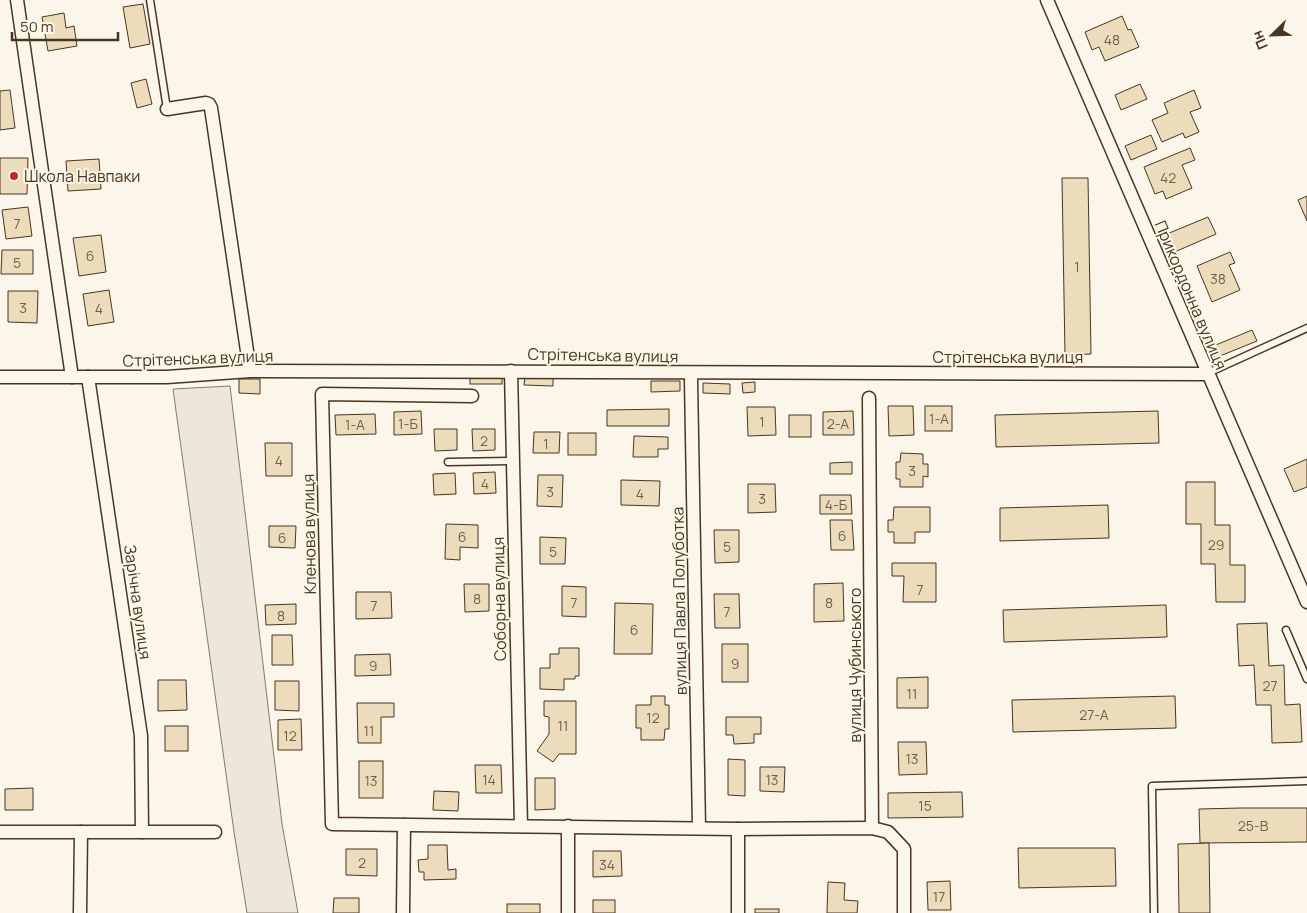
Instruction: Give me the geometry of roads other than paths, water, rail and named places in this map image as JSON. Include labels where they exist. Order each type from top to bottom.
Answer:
[{"type":"street","points":[[17,0],[72,377]]},
{"type":"street","name":"Прикордонна вулиця","points":[[1047,0],[1307,602]]},
{"type":"street","points":[[167,109],[206,103],[211,108],[250,371]]},
{"type":"street","name":"Стрітенська вулиця","points":[[0,377],[166,377],[250,371],[1207,374]]},
{"type":"street","name":"Соборна вулиця","points":[[511,371],[521,826]]},
{"type":"street","name":"вулиця Павла Полуботка","points":[[692,372],[699,828]]},
{"type":"street","name":"Зарічна вулиця","points":[[88,377],[141,736],[142,832]]},
{"type":"street","name":"Кленова вулиця","points":[[404,825],[332,824],[322,394],[472,396]]},
{"type":"street","name":"вулиця Чубинського","points":[[869,398],[872,828]]},
{"type":"street","points":[[403,913],[404,825],[738,829],[872,828],[888,832],[904,848],[904,913]]},
{"type":"street","points":[[568,826],[568,913]]},
{"type":"street","points":[[738,829],[738,913]]},
{"type":"street","points":[[0,832],[216,832]]},
{"type":"street","points":[[80,913],[81,832]]},
{"type":"lane","points":[[150,0],[167,109]]},
{"type":"lane","points":[[1207,374],[1307,328]]},
{"type":"lane","points":[[448,462],[512,461]]},
{"type":"lane","points":[[1286,630],[1307,678]]},
{"type":"lane","points":[[1154,913],[1152,786],[1307,781]]},
{"type":"place","name":"Школа Навпаки","points":[[14,176]]}]
